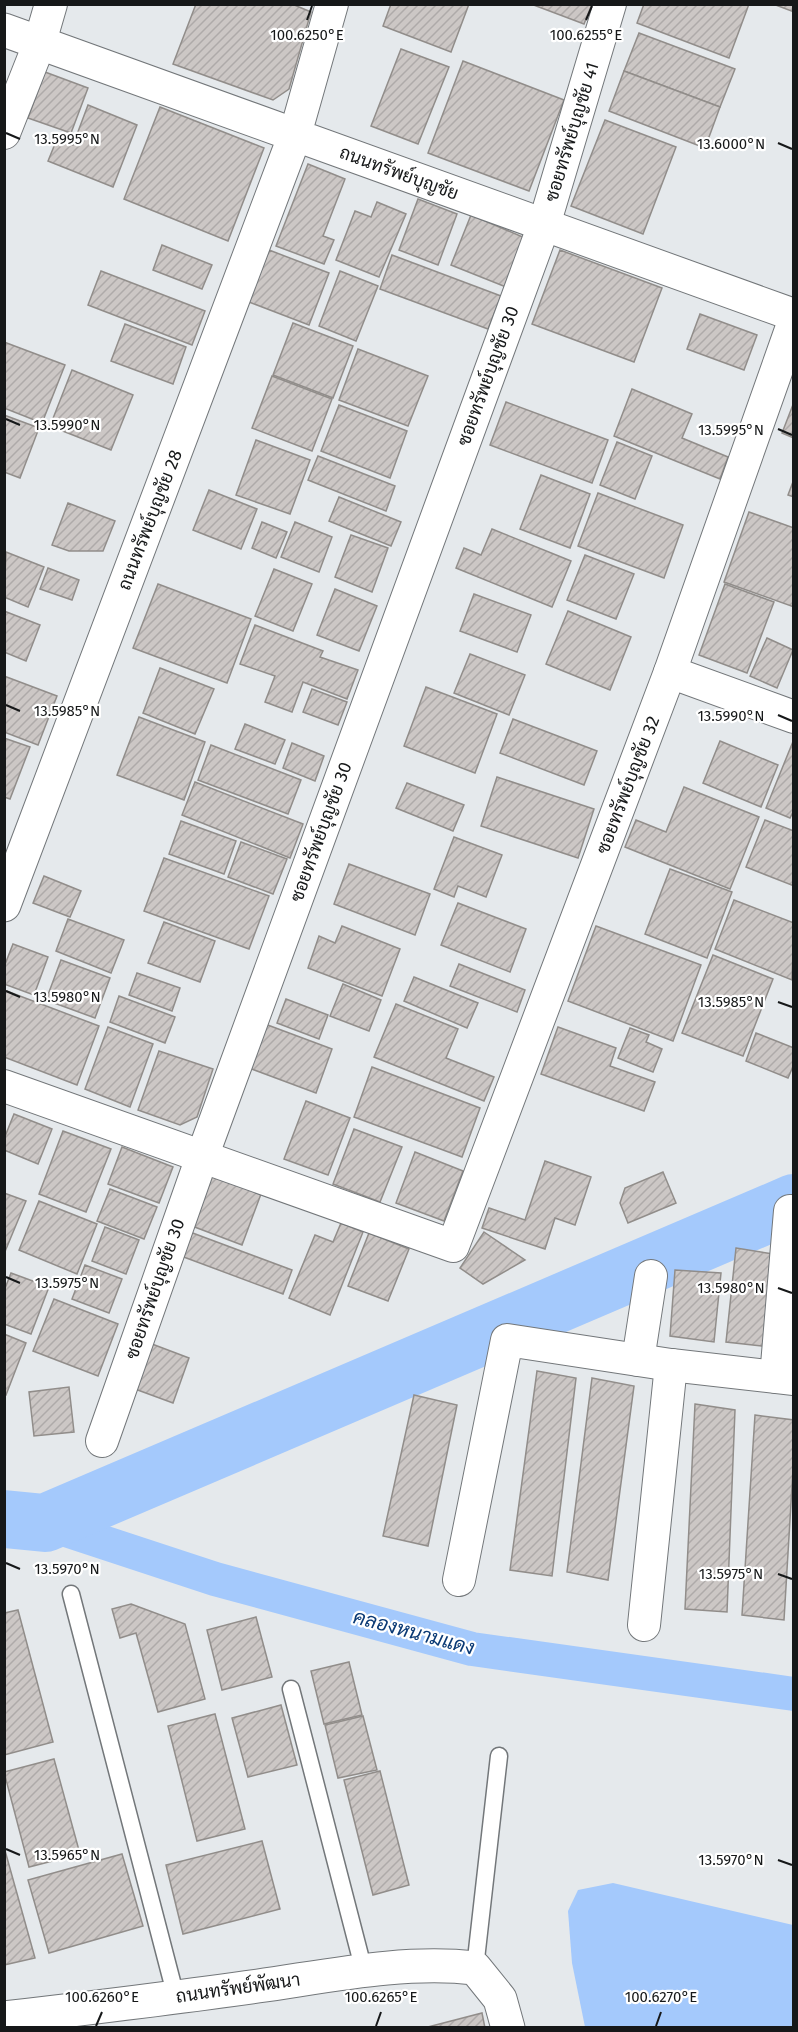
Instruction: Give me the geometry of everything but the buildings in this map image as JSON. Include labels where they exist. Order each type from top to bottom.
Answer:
[{"type":"street","points":[[4,132],[40,42],[51,4]]},
{"type":"street","points":[[295,135],[332,4]]},
{"type":"street","name":"ซอยทรัพย์บุญชัย 41","points":[[544,225],[610,4]]},
{"type":"street","name":"ถนนทรัพย์บุญชัย","points":[[4,30],[794,315]]},
{"type":"street","name":"ถนนทรัพย์บุญชัย 28","points":[[4,905],[295,135]]},
{"type":"street","name":"ซอยทรัพย์บุญชัย 30","points":[[102,1441],[202,1157],[544,225]]},
{"type":"street","name":"ซอยทรัพย์บุญชัย 32","points":[[202,1157],[453,1246],[670,672],[794,321]]},
{"type":"street","points":[[670,672],[794,717]]},
{"type":"street","points":[[4,1086],[202,1157]]},
{"type":"street","points":[[459,1580],[507,1340],[671,1365],[785,1378],[790,1211]]},
{"type":"street","points":[[638,1360],[651,1276]]},
{"type":"street","points":[[644,1625],[671,1365]]},
{"type":"street","name":"ถนนทรัพย์พัฒนา","points":[[4,2018],[364,1971],[442,1965],[475,1968]]},
{"type":"street","points":[[475,1968],[500,1999],[508,2028]]},
{"type":"lane","points":[[71,1594],[176,1997]]},
{"type":"lane","points":[[291,1689],[364,1971]]},
{"type":"lane","points":[[475,1968],[499,1755]]},
{"type":"water","points":[[613,1883],[793,1925],[793,2027],[585,2027],[572,1963],[568,1911],[578,1890]]},
{"type":"waterway","points":[[4,1519],[45,1523],[794,1203]]},
{"type":"waterway","name":"คลองหนามแดง","points":[[45,1523],[215,1579],[472,1649],[794,1694]]}]
